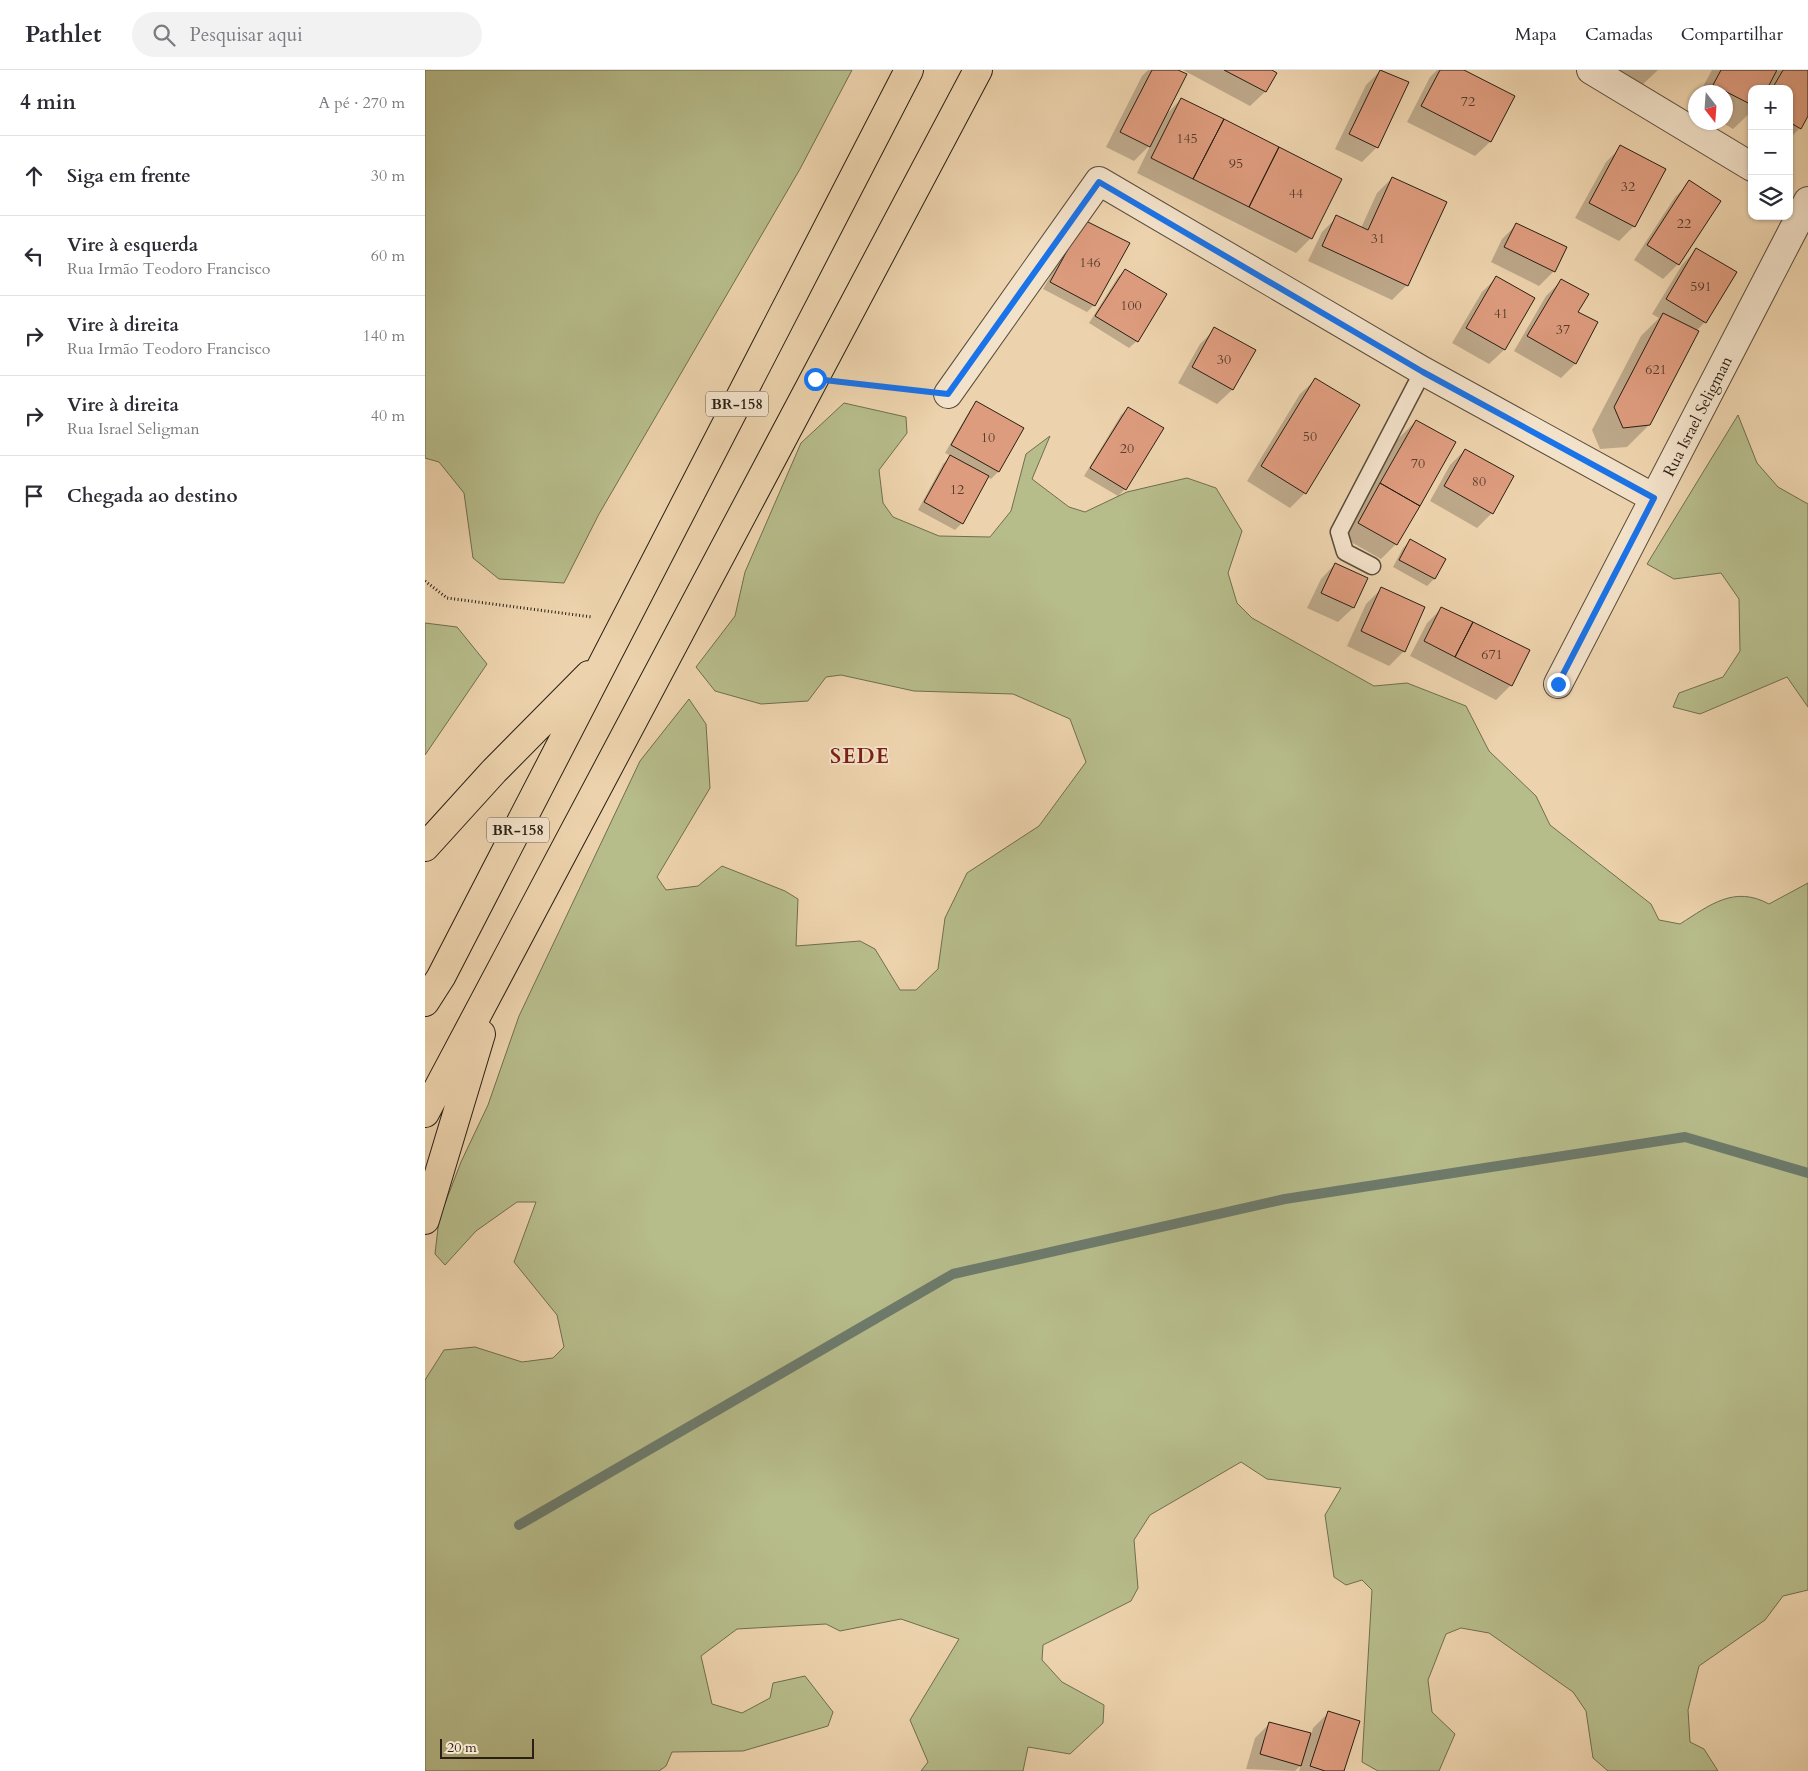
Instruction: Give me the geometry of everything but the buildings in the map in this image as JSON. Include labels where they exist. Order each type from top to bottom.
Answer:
[{"type":"highway","name":"BR-158","points":[[425,1002],[441,977],[909,70]]},
{"type":"highway","name":"BR-158","points":[[425,1113],[978,70]]},
{"type":"highway","name":"BR-158","points":[[425,848],[494,771],[607,656]]},
{"type":"highway","name":"BR-158","points":[[425,1220],[498,977]]},
{"type":"street","points":[[1591,70],[1748,165]]},
{"type":"street","points":[[948,394],[1099,182],[1423,372],[1654,498]]},
{"type":"street","points":[[1793,192],[1808,201]]},
{"type":"street","name":"Rua Israel Seligman","points":[[1558,684],[1808,201]]},
{"type":"lane","points":[[1372,566],[1345,552],[1339,532],[1423,372]]},
{"type":"path","points":[[815,379],[948,394]]},
{"type":"path","points":[[425,581],[447,598],[624,621]]},
{"type":"green space","points":[[425,70],[852,70],[800,169],[599,514],[564,583],[499,579],[473,558],[464,493],[439,462],[425,458]]},
{"type":"green space","points":[[844,403],[906,417],[907,433],[879,470],[883,503],[893,517],[939,536],[990,537],[1011,511],[1026,454],[1050,436],[1032,479],[1069,507],[1085,512],[1127,492],[1187,478],[1216,488],[1242,531],[1228,573],[1237,603],[1252,618],[1374,686],[1407,683],[1466,706],[1489,751],[1536,796],[1550,825],[1651,904],[1659,920],[1680,924],[1712,904],[1733,897],[1745,896],[1769,904],[1808,883],[1808,1590],[1783,1596],[1765,1620],[1699,1666],[1688,1710],[1690,1742],[1704,1749],[1718,1771],[1608,1771],[1593,1758],[1586,1711],[1573,1692],[1489,1633],[1461,1628],[1446,1634],[1428,1680],[1432,1712],[1455,1734],[1439,1771],[1378,1771],[1362,1762],[1372,1590],[1362,1580],[1346,1585],[1334,1577],[1325,1515],[1341,1488],[1267,1479],[1241,1462],[1150,1515],[1134,1540],[1138,1588],[1131,1601],[1043,1645],[1042,1660],[1062,1682],[1104,1705],[1103,1723],[1070,1754],[1028,1747],[1023,1771],[921,1771],[928,1762],[910,1720],[959,1639],[901,1619],[840,1631],[826,1624],[737,1629],[701,1656],[712,1704],[742,1713],[770,1698],[773,1683],[805,1676],[833,1712],[828,1726],[743,1751],[672,1752],[666,1766],[659,1771],[425,1771],[425,1380],[444,1350],[475,1347],[522,1362],[553,1358],[564,1347],[557,1315],[514,1262],[536,1202],[517,1202],[476,1231],[445,1265],[435,1254],[439,1219],[461,1162],[488,1105],[519,1016],[640,761],[689,699],[706,724],[710,788],[657,877],[666,890],[698,886],[722,866],[785,891],[798,899],[796,946],[860,941],[875,949],[900,990],[916,990],[938,969],[945,918],[967,873],[1039,826],[1086,762],[1070,719],[1013,694],[914,691],[841,675],[826,677],[808,701],[761,704],[715,691],[696,667],[735,616],[745,572],[801,443]]},
{"type":"green space","points":[[1738,415],[1757,463],[1778,487],[1808,504],[1808,707],[1787,677],[1700,714],[1673,707],[1679,693],[1723,677],[1740,651],[1739,599],[1721,573],[1674,579],[1647,564]]},
{"type":"green space","points":[[425,623],[457,627],[487,664],[425,755]]},
{"type":"waterway","points":[[519,1525],[953,1274],[1285,1199],[1685,1137],[1808,1173]]},
{"type":"district","name":"SEDE","points":[[860,756]]},
{"type":"route","points":[[815,379],[948,394],[1099,182],[1423,372],[1654,498],[1558,684]]}]
